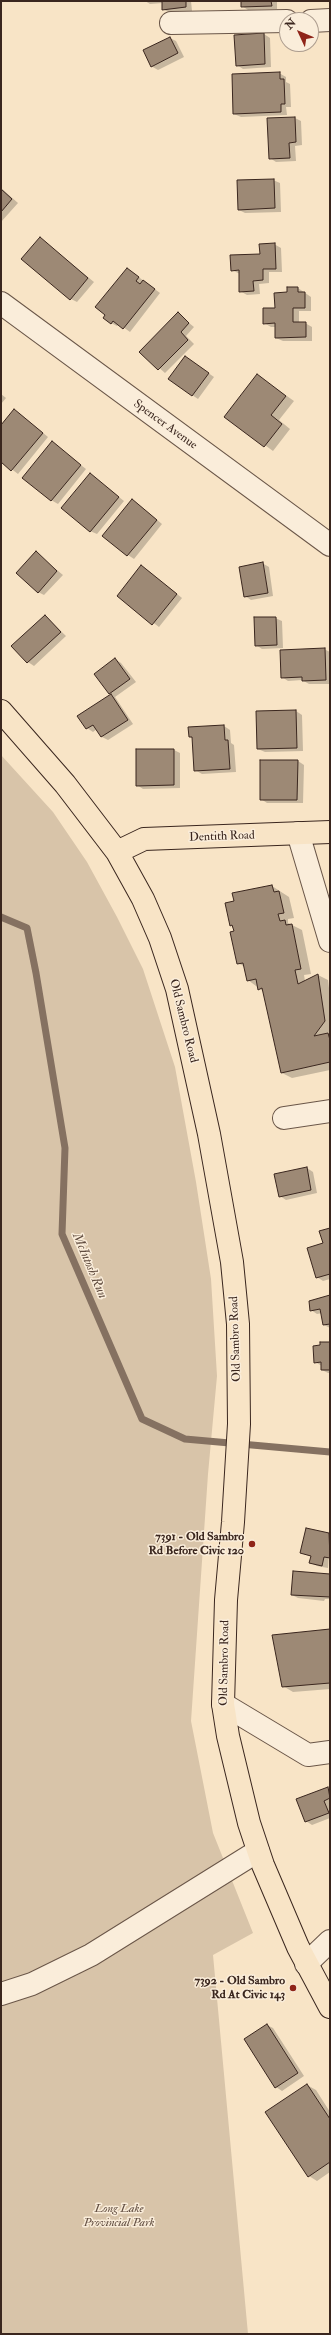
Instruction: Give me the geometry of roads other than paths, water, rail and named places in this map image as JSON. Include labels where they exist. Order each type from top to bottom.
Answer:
[{"type":"main road","name":"Old Sambro Road","points":[[1,711],[65,784],[117,852],[143,899],[160,938],[176,989],[195,1068],[232,1262],[238,1324],[239,1424],[236,1453],[233,1522],[226,1600],[223,1704],[237,1780],[258,1852],[279,1907],[306,1964],[330,2007]]},
{"type":"main road","name":"Dentith Road","points":[[117,852],[144,839],[330,832]]},
{"type":"street","points":[[319,21],[330,20]]},
{"type":"street","points":[[171,23],[279,21]]},
{"type":"street","name":"Spencer Avenue","points":[[1,303],[330,545]]},
{"type":"street","points":[[298,833],[330,941]]},
{"type":"street","points":[[284,1118],[330,1112]]},
{"type":"street","points":[[223,1704],[308,1754],[330,1752]]},
{"type":"street","points":[[1,1994],[32,1984],[91,1955],[258,1852]]},
{"type":"street","points":[[306,1964],[330,1940]]},
{"type":"waterway","name":"McIntosh Run","points":[[1,917],[27,928],[36,973],[65,1148],[62,1234],[142,1419],[185,1439],[330,1452]]},
{"type":"place","name":"7391 - Old Sambro Rd Before Civic 120","points":[[252,1544]]},
{"type":"place","name":"7392 - Old Sambro Rd At Civic 143","points":[[293,1988]]},
{"type":"park label","name":"Long Lake Provincial Park","points":[[119,2216]]}]
